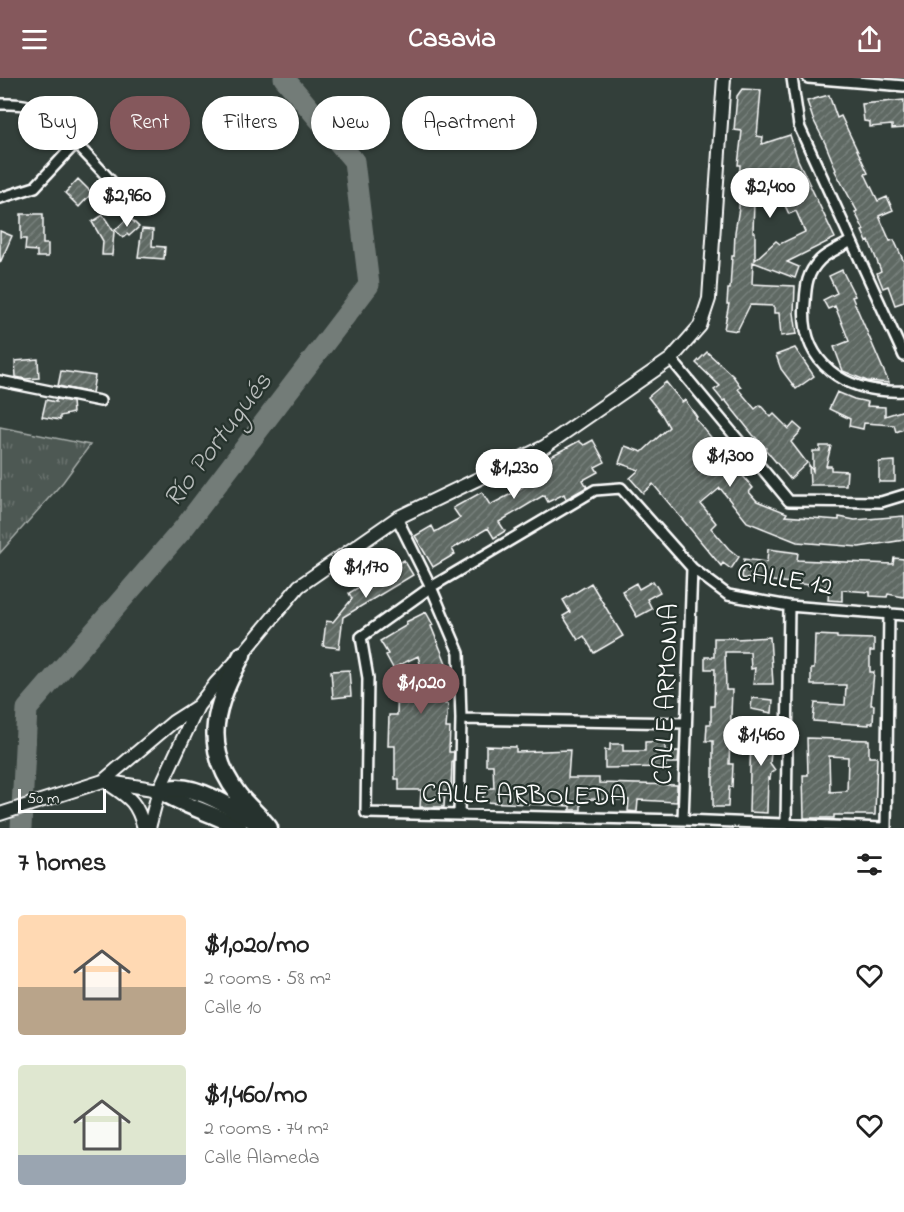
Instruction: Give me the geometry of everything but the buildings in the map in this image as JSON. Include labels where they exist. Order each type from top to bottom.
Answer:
[{"type":"highway","points":[[242,655],[220,700],[216,721],[216,741],[223,767],[232,785],[269,828]]},
{"type":"highway","points":[[159,790],[180,788],[200,794],[223,803],[269,828]]},
{"type":"highway","points":[[159,790],[174,800],[196,807],[239,828]]},
{"type":"street","points":[[149,828],[159,790],[198,706],[299,586],[397,518],[544,447],[671,359],[700,326],[709,299],[724,78]]},
{"type":"street","points":[[792,78],[799,126],[904,356]]},
{"type":"street","points":[[808,78],[904,86]]},
{"type":"street","points":[[0,104],[18,105]]},
{"type":"street","points":[[0,198],[35,187],[69,150]]},
{"type":"street","points":[[81,150],[130,202]]},
{"type":"street","points":[[851,242],[821,259],[807,278],[804,316],[810,347],[827,369],[856,386],[885,392],[904,391]]},
{"type":"street","points":[[671,359],[789,501],[880,502],[904,495]]},
{"type":"street","points":[[0,381],[100,401]]},
{"type":"street","name":"CALLE 12","points":[[380,622],[431,586],[595,490],[621,488],[692,568],[728,595],[789,606],[904,615]]},
{"type":"street","points":[[397,518],[431,586],[459,653],[461,719],[459,816]]},
{"type":"street","name":"CALLE ARMONIA","points":[[683,820],[692,568]]},
{"type":"street","points":[[786,825],[789,606]]},
{"type":"street","points":[[885,828],[889,613]]},
{"type":"street","name":"CALLE ARBOLEDA","points":[[380,622],[361,637],[368,678],[366,813],[683,820],[885,828]]},
{"type":"street","points":[[0,814],[99,781],[173,722],[198,706]]},
{"type":"street","points":[[461,719],[686,723]]},
{"type":"street","points":[[99,781],[159,790]]},
{"type":"street","points":[[99,781],[126,794],[137,806],[144,828]]},
{"type":"green space","points":[[0,427],[90,445],[63,482],[0,553]]},
{"type":"waterway","name":"Río Portugués","points":[[21,828],[27,709],[183,529],[369,285],[354,161],[284,78]]}]
